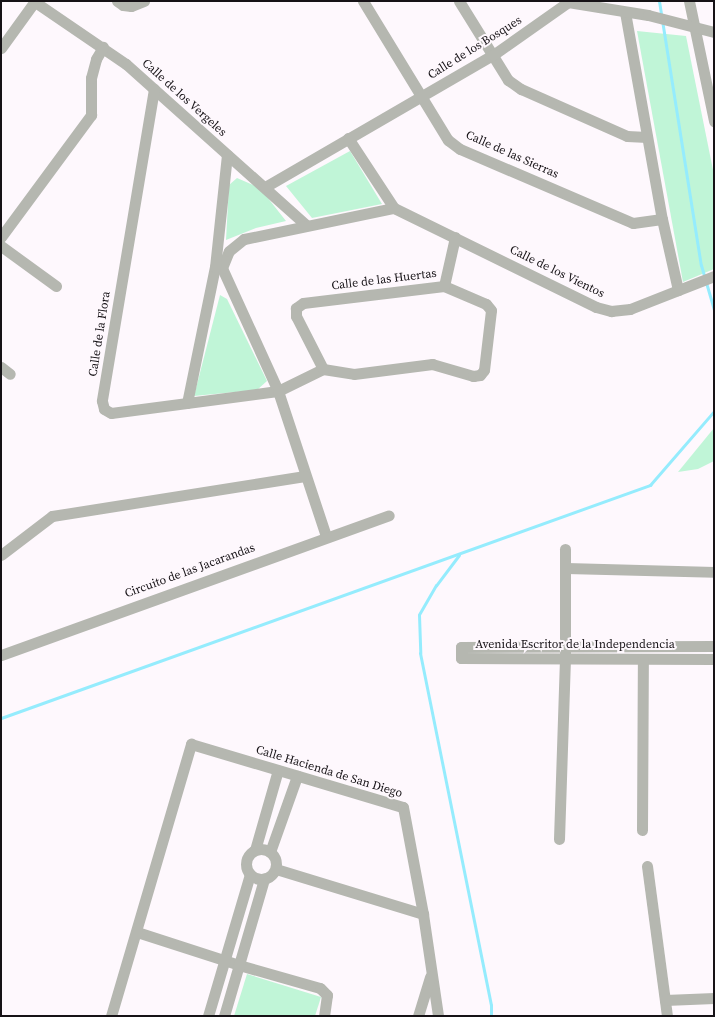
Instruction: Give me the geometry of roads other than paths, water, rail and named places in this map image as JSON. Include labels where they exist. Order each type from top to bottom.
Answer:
[{"type":"street","points":[[117,1],[123,5],[131,6],[141,2]]},
{"type":"street","name":"Calle de las Sierras","points":[[362,1],[448,140],[460,149],[633,223],[662,219]]},
{"type":"street","points":[[459,1],[508,80],[520,89],[627,136],[647,137]]},
{"type":"street","points":[[689,1],[714,120]]},
{"type":"street","points":[[1,48],[35,2]]},
{"type":"street","name":"Calle de los Vergeles","points":[[35,2],[103,48],[154,89],[306,225]]},
{"type":"street","name":"Calle de los Bosques","points":[[265,187],[493,55],[567,2],[648,15],[714,32]]},
{"type":"street","points":[[626,12],[662,219],[678,290]]},
{"type":"street","points":[[1,237],[91,115],[91,78],[96,59],[103,48]]},
{"type":"street","name":"Calle de la Flora","points":[[154,89],[102,401],[104,409],[111,413],[278,391]]},
{"type":"street","points":[[219,268],[228,251],[244,239],[394,208],[348,138]]},
{"type":"street","points":[[187,403],[219,268],[227,155]]},
{"type":"street","name":"Calle de los Vientos","points":[[394,208],[596,307],[612,312],[630,309],[714,276]]},
{"type":"street","points":[[444,286],[455,237]]},
{"type":"street","points":[[1,246],[56,286]]},
{"type":"street","points":[[219,268],[278,391],[326,536]]},
{"type":"street","name":"Calle de las Huertas","points":[[444,286],[486,304],[491,310],[484,370],[480,375],[473,376],[432,364],[354,374],[323,369],[296,316],[296,308],[303,303],[444,286]]},
{"type":"street","points":[[278,391],[323,369]]},
{"type":"street","points":[[1,555],[52,516],[305,476]]},
{"type":"street","name":"Circuito de las Jacarandas","points":[[2,653],[389,515]]},
{"type":"street","points":[[559,839],[565,659],[566,549]]},
{"type":"street","points":[[566,568],[714,572]]},
{"type":"street","points":[[714,646],[714,659]]},
{"type":"street","name":"Avenida Escritor de la Independencia","points":[[714,646],[461,647],[461,658],[714,659]]},
{"type":"street","points":[[642,830],[644,659]]},
{"type":"street","name":"Calle Hacienda de San Diego","points":[[137,932],[191,744],[403,807],[423,914],[438,1016]]},
{"type":"street","points":[[208,1016],[250,874],[247,867],[247,859],[255,850],[278,770]]},
{"type":"street","points":[[270,852],[297,776]]},
{"type":"street","points":[[255,850],[263,849],[270,852],[275,859],[276,869]]},
{"type":"street","points":[[646,866],[667,1015]]},
{"type":"street","points":[[276,869],[423,914]]},
{"type":"street","points":[[224,1016],[264,879],[276,869]]},
{"type":"street","points":[[250,874],[264,879]]},
{"type":"street","points":[[111,1016],[137,932],[225,961],[320,988],[327,995],[324,1016]]},
{"type":"street","points":[[418,1016],[431,975]]},
{"type":"street","points":[[665,1000],[714,998]]},
{"type":"waterway","points":[[659,1],[701,265],[714,310]]},
{"type":"waterway","points":[[1,718],[650,485],[714,411]]},
{"type":"waterway","points":[[459,555],[436,585],[419,615],[420,653],[491,1005],[491,1016]]}]
